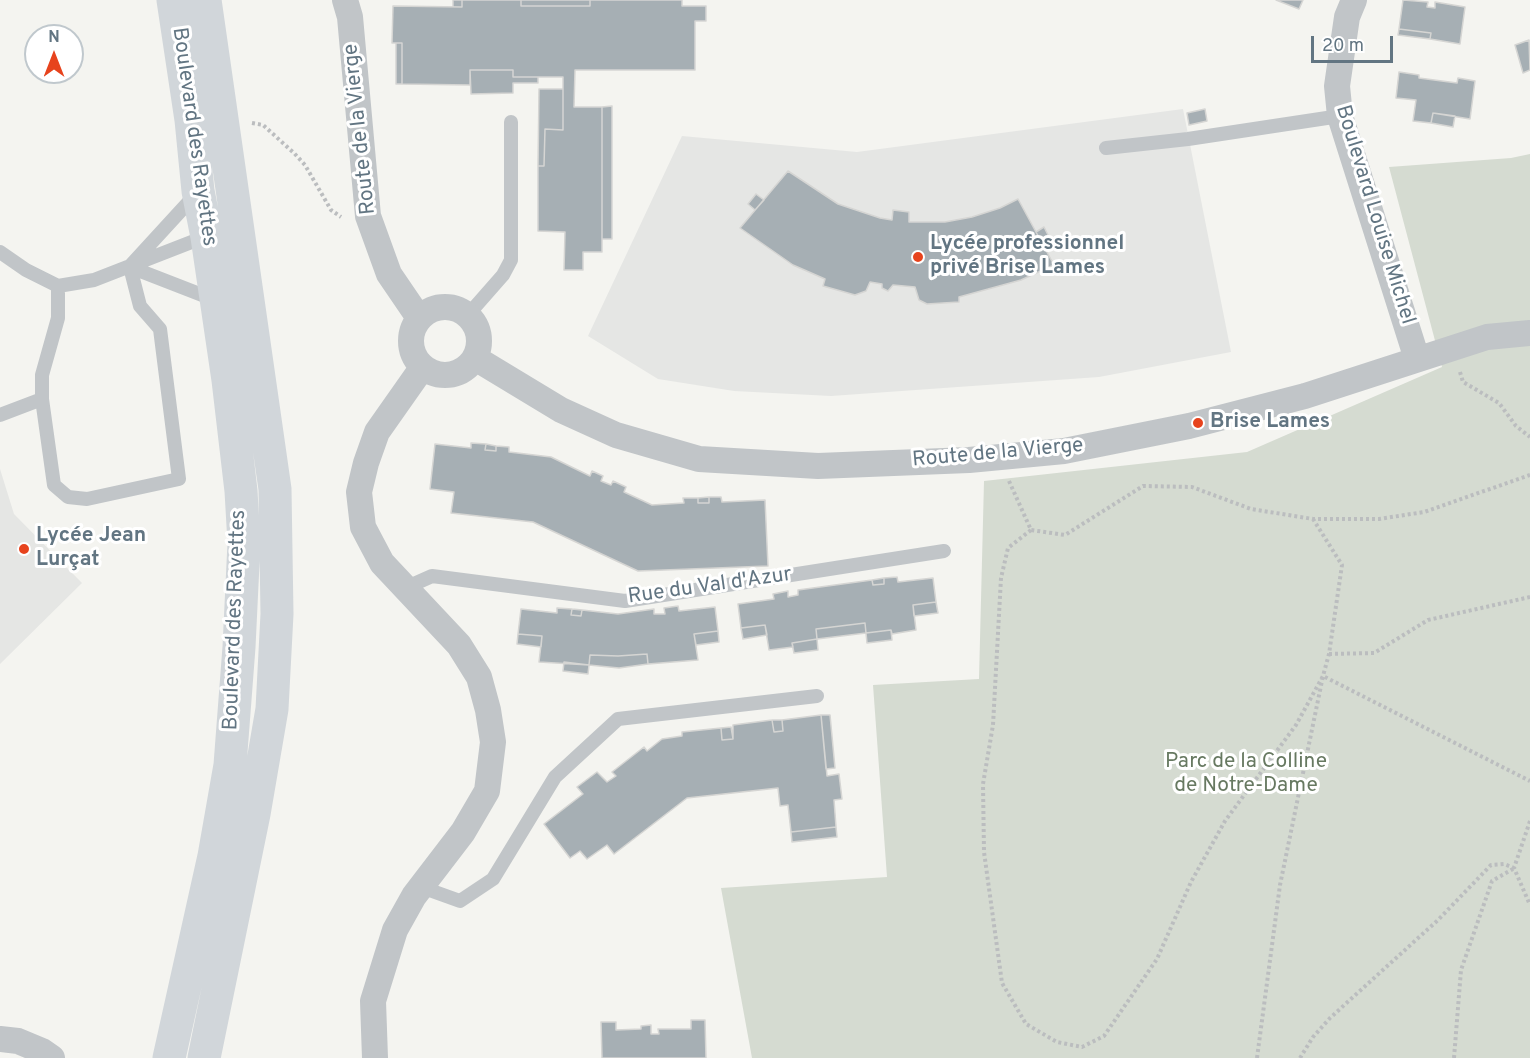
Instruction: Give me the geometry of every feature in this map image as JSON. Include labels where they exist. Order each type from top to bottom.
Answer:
[{"type":"main road","name":"Boulevard des Rayettes","points":[[173,0],[191,120],[217,213],[248,292],[275,489],[277,614],[272,697],[254,814],[204,1058]]},
{"type":"main road","name":"Boulevard des Rayettes","points":[[169,1058],[214,856],[230,765],[244,543],[241,491],[217,300],[217,213],[224,124],[205,0]]},
{"type":"street","name":"Route de la Vierge","points":[[345,0],[350,17],[368,216],[389,274],[419,318]]},
{"type":"street","name":"Boulevard Louise Michel","points":[[1353,0],[1347,18],[1337,86],[1340,116],[1417,359]]},
{"type":"street","points":[[448,307],[467,316],[473,322],[479,340],[475,358],[469,366],[460,372],[441,376],[422,368],[411,349],[410,338],[419,318],[428,311],[448,307]]},
{"type":"street","name":"Route de la Vierge","points":[[475,358],[570,414],[616,435],[699,459],[818,466],[998,457],[1064,451],[1189,426],[1305,396],[1487,337],[1530,333]]},
{"type":"street","points":[[375,1058],[373,1001],[395,930],[421,888],[463,832],[487,791],[493,742],[488,710],[479,677],[459,645],[382,563],[363,527],[359,492],[377,432],[422,368]]},
{"type":"street","points":[[0,1039],[18,1041],[52,1058]]},
{"type":"lane","points":[[1106,148],[1188,140],[1340,116]]},
{"type":"lane","points":[[467,316],[503,276],[511,260],[511,122]]},
{"type":"lane","points":[[0,252],[26,270],[58,286],[94,280],[130,267],[217,213]]},
{"type":"lane","points":[[130,267],[217,213]]},
{"type":"lane","points":[[217,213],[234,272],[248,292]]},
{"type":"lane","points":[[130,267],[217,300]]},
{"type":"lane","points":[[58,286],[58,318],[42,375],[42,399],[54,485],[68,497],[87,499],[180,479],[160,329],[140,306],[130,267]]},
{"type":"lane","points":[[0,415],[42,399]]},
{"type":"lane","name":"Rue du Val d'Azur","points":[[405,588],[432,576],[625,601],[944,551]]},
{"type":"lane","points":[[421,888],[460,901],[493,879],[555,777],[618,719],[817,696]]},
{"type":"path","points":[[224,124],[247,122],[263,125],[304,165],[331,210],[343,219],[368,216]]},
{"type":"path","points":[[1453,348],[1463,382],[1499,403],[1516,426],[1530,436]]},
{"type":"path","points":[[998,457],[1031,530]]},
{"type":"path","points":[[1323,676],[1296,725],[1225,821],[1191,882],[1157,959],[1104,1036],[1082,1047],[1058,1042],[1026,1024],[1002,983],[984,852],[983,784],[993,725],[1001,578],[1008,548],[1031,530],[1065,535],[1143,486],[1192,487],[1251,509],[1313,519],[1379,519],[1424,512],[1530,476]]},
{"type":"path","points":[[1257,1058],[1280,885],[1329,654],[1342,565],[1313,519]]},
{"type":"path","points":[[1329,654],[1374,653],[1428,620],[1530,597]]},
{"type":"path","points":[[1323,676],[1530,781]]},
{"type":"path","points":[[1454,1058],[1461,970],[1492,881],[1514,868],[1530,821]]},
{"type":"path","points":[[1300,1058],[1313,1037],[1330,1018],[1438,920],[1491,865],[1504,864],[1514,868],[1530,904]]},
{"type":"shaded area","name":"Lycée professionnel privé Brise Lames","points":[[1183,109],[1231,352],[1099,377],[831,396],[734,391],[658,379],[588,336],[682,136],[857,152]]},
{"type":"shaded area","name":"Lycée Jean Lurçat","points":[[0,469],[14,514],[82,583],[0,664]]},
{"type":"green space","name":"Parc de la Colline de Notre-Dame","points":[[1530,154],[1530,1058],[752,1058],[721,888],[887,877],[873,685],[979,679],[984,481],[1247,452],[1442,367],[1389,167],[1511,158]]},
{"type":"building","points":[[453,0],[462,0],[462,7],[453,7]]},
{"type":"building","points":[[462,0],[521,0],[521,6],[590,6],[590,0],[682,0],[682,6],[706,6],[706,21],[695,21],[695,70],[575,70],[574,107],[602,107],[602,252],[583,252],[583,270],[564,270],[565,232],[538,231],[538,166],[544,166],[545,129],[563,130],[563,77],[513,77],[513,70],[470,70],[470,85],[402,84],[402,43],[392,43],[393,6],[462,7]]},
{"type":"building","points":[[521,0],[590,0],[590,6],[521,6]]},
{"type":"building","points":[[1276,0],[1303,0],[1299,9]]},
{"type":"building","points":[[1403,0],[1428,2],[1427,7],[1435,8],[1435,2],[1465,7],[1460,44],[1430,39],[1431,33],[1399,29]]},
{"type":"building","points":[[1399,29],[1431,33],[1430,39],[1398,35]]},
{"type":"building","points":[[1529,40],[1530,70],[1523,73],[1515,45]]},
{"type":"building","points":[[396,43],[402,43],[402,84],[396,84]]},
{"type":"building","points":[[470,70],[513,70],[513,77],[538,77],[538,83],[513,83],[513,93],[471,94]]},
{"type":"building","points":[[1399,72],[1419,75],[1419,78],[1457,83],[1458,78],[1475,81],[1470,119],[1433,113],[1431,123],[1413,121],[1416,100],[1396,98]]},
{"type":"building","points":[[539,89],[563,89],[563,130],[545,129],[544,166],[538,166]]},
{"type":"building","points":[[612,106],[612,239],[602,239],[602,107]]},
{"type":"building","points":[[1205,109],[1207,121],[1189,125],[1187,113]]},
{"type":"building","points":[[1433,113],[1455,116],[1453,127],[1431,123]]},
{"type":"building","points":[[788,171],[838,204],[892,220],[893,210],[909,212],[909,222],[945,222],[972,217],[1000,208],[1018,199],[1054,265],[1021,280],[959,297],[959,302],[927,304],[919,300],[915,287],[893,285],[888,291],[882,288],[882,284],[870,282],[866,291],[855,295],[823,286],[825,279],[793,265],[740,228]]},
{"type":"building","points":[[756,194],[764,200],[755,210],[748,204]]},
{"type":"building","points":[[1044,227],[1050,239],[1042,243],[1036,232]]},
{"type":"building","points":[[471,443],[486,444],[485,450],[496,451],[496,446],[509,447],[509,452],[551,457],[590,476],[592,471],[603,476],[601,481],[611,485],[613,481],[626,487],[624,492],[652,505],[684,503],[683,498],[698,498],[698,503],[709,503],[709,497],[721,497],[722,502],[765,500],[768,566],[638,571],[533,522],[451,513],[454,492],[430,489],[435,444],[471,448]]},
{"type":"building","points":[[486,444],[496,446],[496,451],[485,450]]},
{"type":"building","points":[[709,497],[709,503],[698,503],[698,498]]},
{"type":"building","points":[[897,577],[898,582],[933,578],[936,602],[913,605],[916,630],[892,634],[891,630],[866,633],[865,623],[816,629],[817,639],[792,643],[793,647],[769,650],[765,625],[741,628],[738,604],[774,599],[773,594],[788,591],[788,597],[798,595],[798,590],[872,580],[873,585],[884,584],[884,578]]},
{"type":"building","points":[[884,578],[884,584],[873,585],[872,580]]},
{"type":"building","points":[[936,602],[938,613],[914,616],[913,605]]},
{"type":"building","points":[[678,606],[679,611],[715,607],[718,631],[694,634],[698,660],[648,664],[647,654],[590,655],[589,665],[539,662],[542,636],[518,634],[521,609],[557,613],[557,608],[572,609],[571,615],[581,616],[582,610],[618,614],[654,609],[654,614],[665,614],[664,608]]},
{"type":"building","points":[[572,609],[582,610],[581,616],[571,615]]},
{"type":"building","points":[[865,623],[866,633],[817,639],[816,629]]},
{"type":"building","points":[[765,625],[767,635],[743,639],[741,628]]},
{"type":"building","points":[[891,630],[892,640],[867,643],[866,633]]},
{"type":"building","points":[[718,631],[719,642],[696,645],[694,634]]},
{"type":"building","points":[[518,634],[542,636],[541,647],[517,644]]},
{"type":"building","points":[[817,639],[818,650],[794,653],[792,643]]},
{"type":"building","points":[[647,654],[648,664],[619,668],[589,665],[590,655]]},
{"type":"building","points":[[564,662],[589,665],[588,674],[563,671]]},
{"type":"building","points":[[821,715],[830,715],[835,768],[826,769]]},
{"type":"building","points":[[821,715],[827,776],[839,774],[842,799],[834,800],[836,827],[791,832],[788,805],[780,806],[778,788],[687,798],[614,854],[607,845],[587,859],[580,851],[570,858],[544,824],[583,794],[577,787],[597,772],[607,782],[616,776],[612,772],[644,747],[647,751],[662,739],[682,736],[682,732],[721,728],[722,740],[733,739],[733,725],[772,720],[774,732],[783,731],[782,720]]},
{"type":"building","points":[[772,720],[782,720],[783,731],[774,732]]},
{"type":"building","points":[[731,727],[733,739],[722,740],[721,728]]},
{"type":"building","points":[[836,827],[837,837],[792,842],[791,832]]},
{"type":"building","points":[[691,1020],[705,1020],[706,1058],[602,1058],[601,1022],[616,1022],[616,1030],[641,1029],[641,1026],[651,1025],[651,1034],[659,1034],[658,1029],[691,1029]]},
{"type":"place","name":"Lycée professionnel privé Brise Lames","points":[[918,257]]},
{"type":"place","name":"Brise Lames","points":[[1198,423]]},
{"type":"place","name":"Lycée Jean Lurçat","points":[[24,549]]}]
